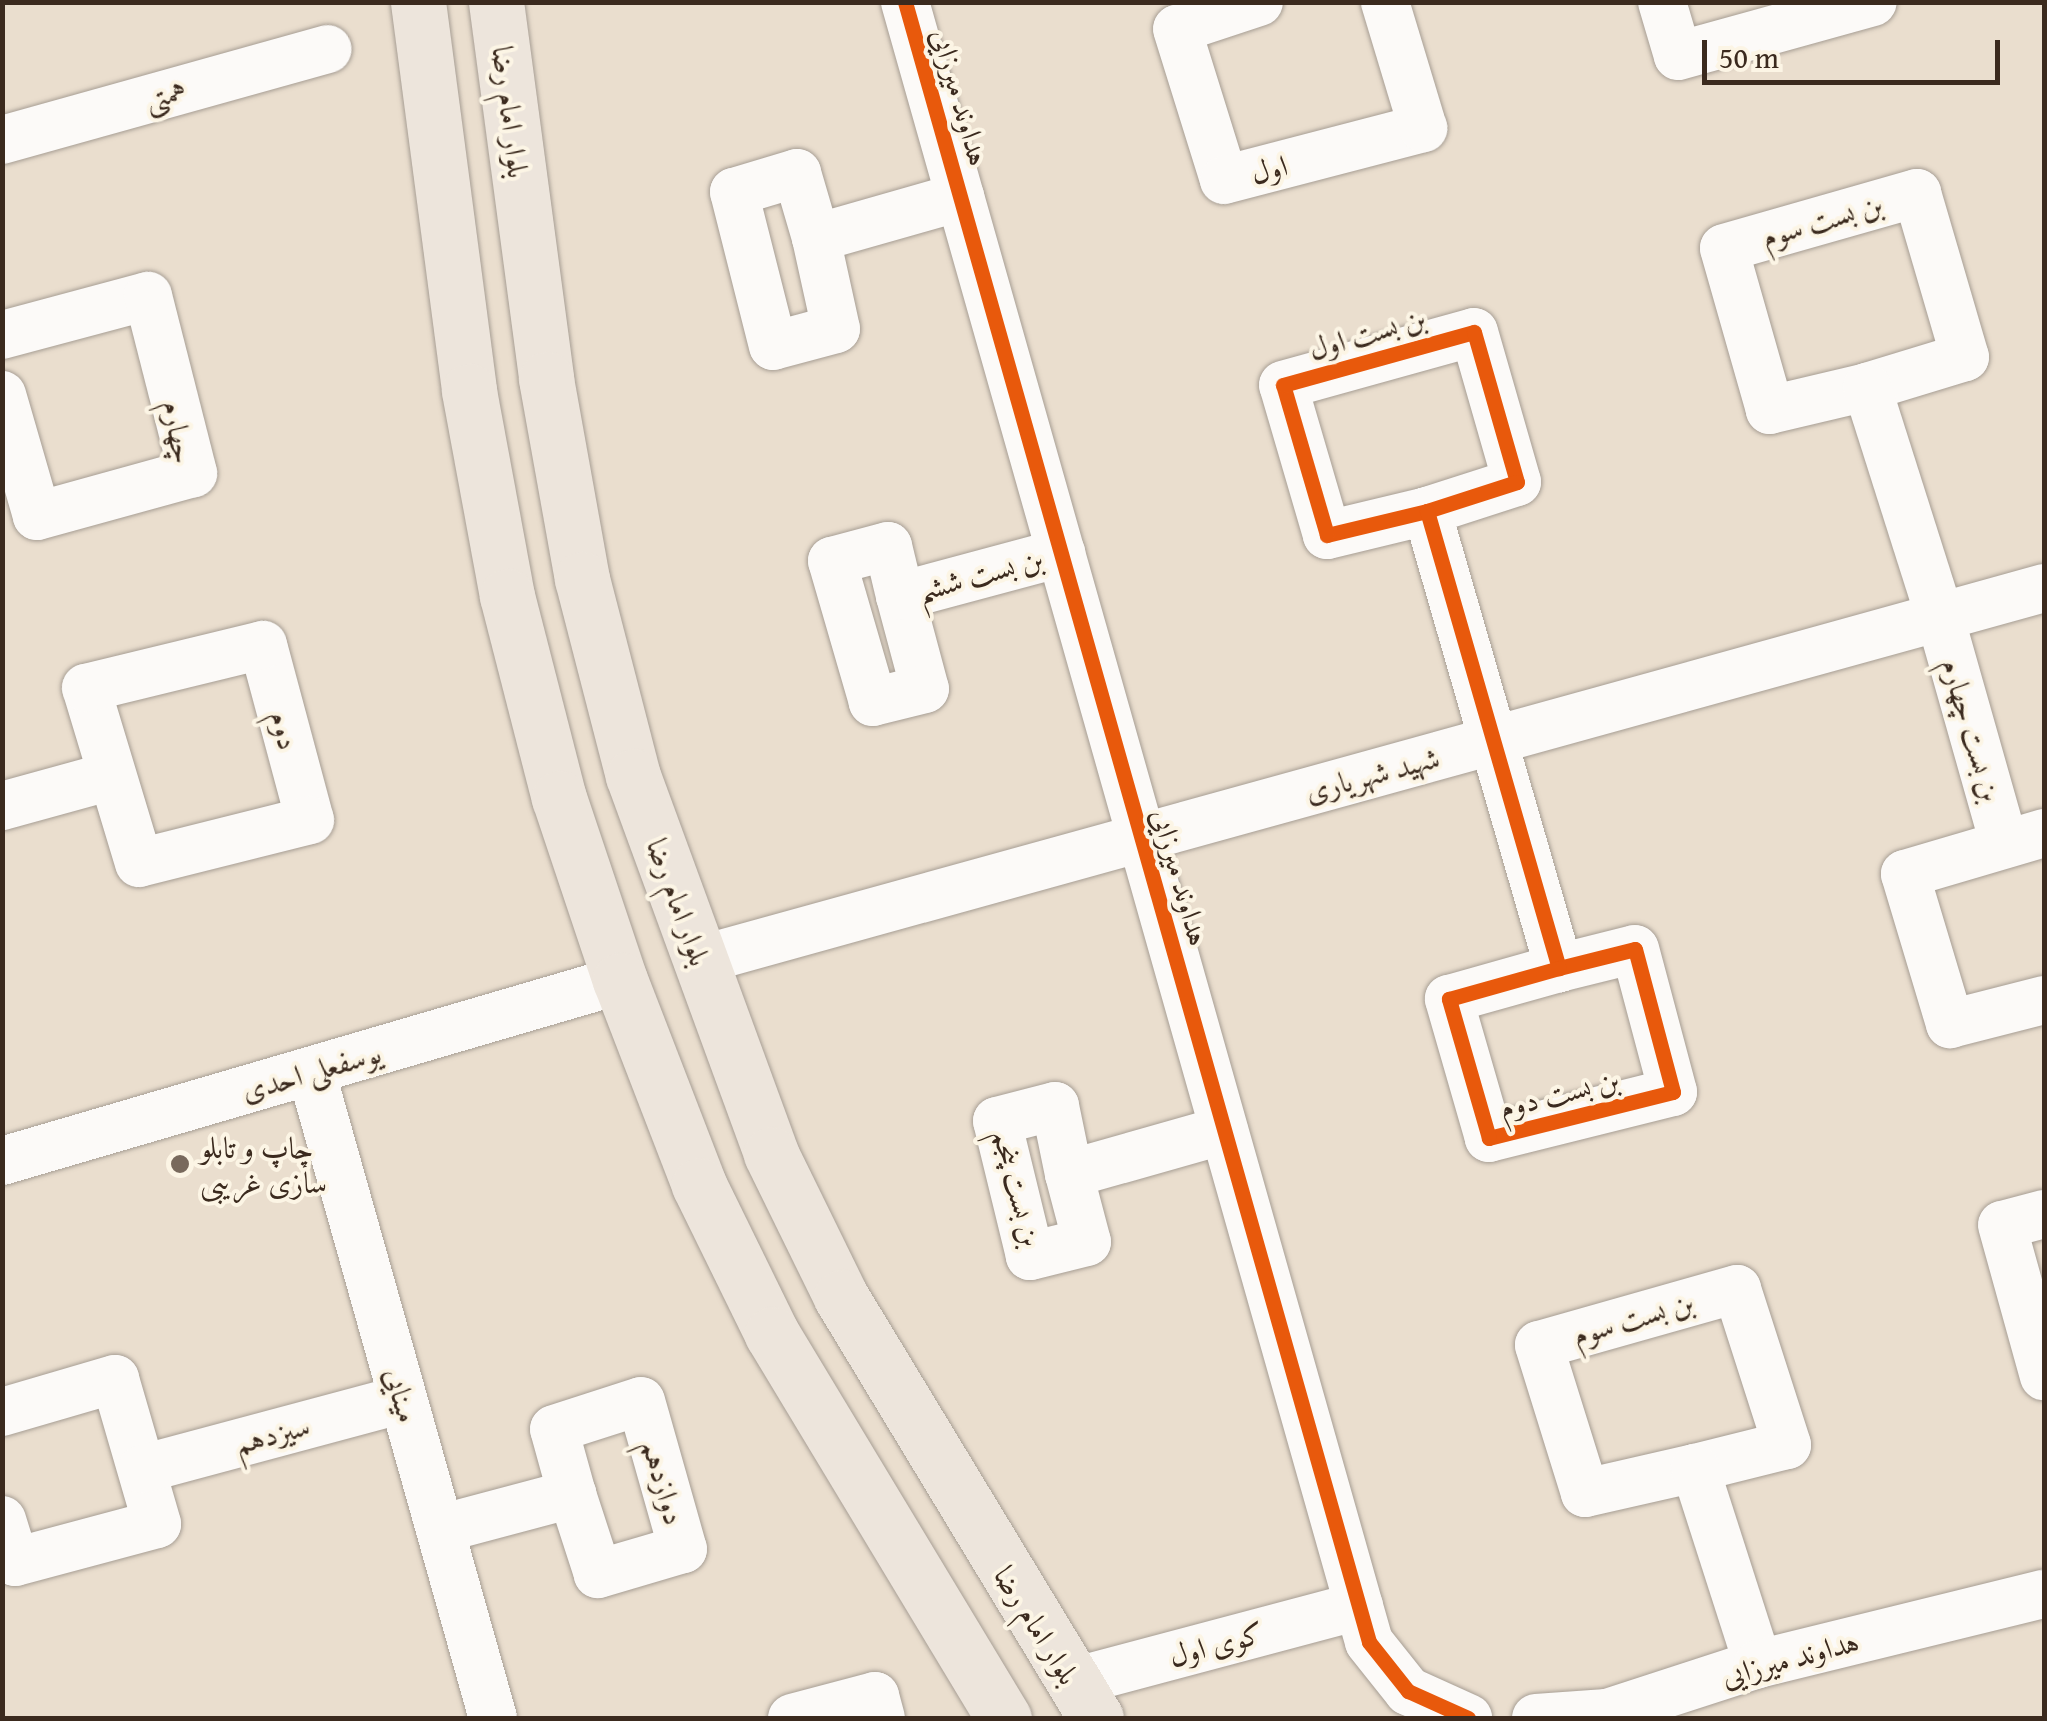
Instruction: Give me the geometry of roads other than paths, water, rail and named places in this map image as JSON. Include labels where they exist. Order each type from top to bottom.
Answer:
[{"type":"main road","points":[[418,2],[469,391],[506,596],[559,798],[620,980],[699,1185],[772,1334],[1004,1718]]},
{"type":"main road","name":"بلوار امام رضا","points":[[496,2],[546,379],[582,579],[633,776],[770,1154],[841,1297],[1085,1700]]},
{"type":"street","name":"هداوند میرزایی","points":[[905,2],[1369,1642],[1408,1691],[1468,1718]]},
{"type":"street","name":"اول","points":[[1259,2],[1177,29],[1224,180],[1423,128],[1385,2]]},
{"type":"street","points":[[1662,2],[1678,56],[1873,2]]},
{"type":"street","name":"همتی","points":[[2,140],[328,49]]},
{"type":"street","name":"بن بست سوم","points":[[1916,193],[1964,356],[1867,387],[1770,410],[1724,248],[1916,193]]},
{"type":"street","points":[[816,238],[960,197]]},
{"type":"street","name":"چهارم","points":[[2,335],[148,296],[192,473],[37,516],[6,420]]},
{"type":"street","name":"بن بست اول","points":[[1474,332],[1517,482],[1426,511],[1327,536],[1283,385],[1474,332]]},
{"type":"street","points":[[1867,387],[1940,617]]},
{"type":"street","points":[[1426,511],[1496,739],[1559,968]]},
{"type":"street","name":"بن بست ششم","points":[[900,596],[1061,553]]},
{"type":"street","name":"شهید شهریاری","points":[[700,960],[2044,588]]},
{"type":"street","name":"بن بست چهارم","points":[[1940,617],[2024,838],[1905,874],[1950,1024],[2044,1000]]},
{"type":"street","name":"دوم","points":[[262,645],[310,820],[139,864],[111,776],[86,688],[262,645]]},
{"type":"street","points":[[2,806],[111,776]]},
{"type":"street","name":"بن بست دوم","points":[[1635,949],[1673,1092],[1488,1138],[1450,999],[1559,968],[1635,949]]},
{"type":"street","name":"یوسفعلی احدی","points":[[2,1161],[620,980]]},
{"type":"street","name":"مینایی","points":[[311,1071],[493,1718]]},
{"type":"street","name":"بن بست پنجم","points":[[1069,1174],[1224,1130]]},
{"type":"street","points":[[2044,1214],[2002,1224],[2044,1376]]},
{"type":"street","name":"بن بست سوم","points":[[1737,1289],[1787,1445],[1695,1468],[1586,1493],[1539,1345],[1737,1289]]},
{"type":"street","points":[[2,1412],[116,1379],[157,1524],[15,1562],[2,1520]]},
{"type":"street","name":"سیزدهم","points":[[142,1469],[403,1399]]},
{"type":"street","points":[[1695,1468],[1758,1664]]},
{"type":"street","points":[[440,1529],[572,1494]]},
{"type":"street","name":"هداوند میرزایی","points":[[1536,1718],[1608,1716],[1758,1664],[2044,1594]]},
{"type":"street","name":"کوی اول","points":[[1085,1700],[1359,1606]]},
{"type":"street","points":[[792,1718],[874,1696],[881,1718]]},
{"type":"place","name":"چاپ و تابلو سازی غریبی","points":[[180,1164]]}]
